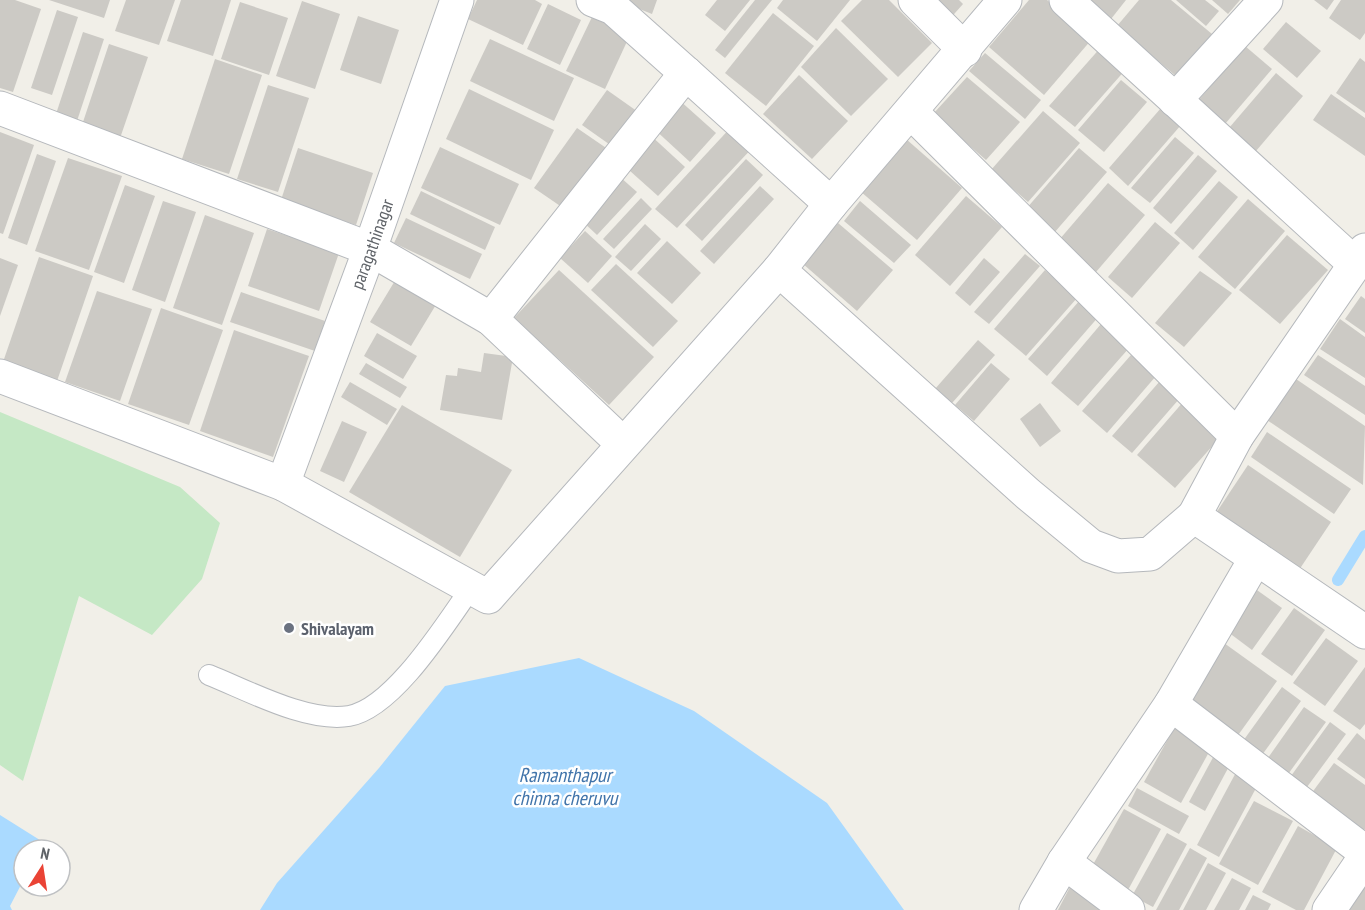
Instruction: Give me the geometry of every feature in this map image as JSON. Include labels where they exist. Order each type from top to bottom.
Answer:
[{"type":"street","name":"paragathinagar","points":[[283,484],[370,249],[457,0]]},
{"type":"street","points":[[593,0],[613,8],[831,204]]},
{"type":"street","points":[[915,0],[965,50]]},
{"type":"street","points":[[0,376],[283,484],[488,597],[622,443],[779,270],[831,204],[965,50],[1005,0]]},
{"type":"street","points":[[779,270],[1019,486],[1091,546],[1118,556],[1150,554],[1194,516],[1237,436],[1360,257],[1175,100],[1066,0]]},
{"type":"street","points":[[1175,100],[1266,0]]},
{"type":"street","points":[[491,319],[686,73]]},
{"type":"street","points":[[0,108],[370,249],[491,319],[622,443]]},
{"type":"street","points":[[911,112],[1237,436]]},
{"type":"street","points":[[1194,516],[1365,632]]},
{"type":"street","points":[[1036,910],[1064,862],[1171,704],[1256,558]]},
{"type":"street","points":[[1171,704],[1365,852]]},
{"type":"street","points":[[1329,910],[1365,857]]},
{"type":"street","points":[[1064,862],[1128,910]]},
{"type":"lane","points":[[209,675],[300,711],[350,716],[378,702],[405,676],[434,641],[471,588]]},
{"type":"green space","points":[[0,412],[180,487],[220,523],[202,579],[152,635],[79,596],[23,781],[0,765]]},
{"type":"water","name":"Ramanthapur chinna cheruvu","points":[[579,658],[694,711],[827,803],[904,910],[260,910],[277,883],[379,768],[445,686]]},
{"type":"water","points":[[0,815],[37,838],[12,838],[12,898],[14,898],[10,906],[12,910],[0,910]]},
{"type":"building","points":[[0,0],[15,0],[41,9],[13,92],[0,88]]},
{"type":"building","points":[[49,0],[110,0],[104,18]]},
{"type":"building","points":[[126,0],[175,0],[159,45],[115,31]]},
{"type":"building","points":[[181,0],[231,0],[213,56],[167,41]]},
{"type":"building","points":[[477,0],[535,0],[542,4],[523,45],[468,19]]},
{"type":"building","points":[[617,0],[657,0],[652,14]]},
{"type":"building","points":[[717,0],[750,0],[725,31],[705,15]]},
{"type":"building","points":[[755,0],[772,0],[725,58],[715,50]]},
{"type":"building","points":[[783,0],[850,0],[817,41],[777,8]]},
{"type":"building","points":[[862,0],[889,0],[932,43],[898,77],[841,21]]},
{"type":"building","points":[[923,0],[959,0],[963,4],[947,22]]},
{"type":"building","points":[[1029,0],[1047,0],[1092,39],[1044,95],[989,47]]},
{"type":"building","points":[[1089,0],[1126,0],[1111,19]]},
{"type":"building","points":[[1139,0],[1171,0],[1212,34],[1176,76],[1117,26]]},
{"type":"building","points":[[1176,0],[1205,0],[1219,11],[1206,26]]},
{"type":"building","points":[[1212,0],[1240,0],[1228,14]]},
{"type":"building","points":[[1314,0],[1334,0],[1327,10]]},
{"type":"building","points":[[1341,0],[1365,0],[1365,33],[1360,40],[1329,18]]},
{"type":"building","points":[[302,1],[340,14],[315,89],[276,76]]},
{"type":"building","points":[[240,2],[288,18],[269,75],[221,59]]},
{"type":"building","points":[[548,4],[581,20],[560,65],[527,49]]},
{"type":"building","points":[[57,10],[78,17],[52,95],[31,88]]},
{"type":"building","points":[[773,13],[814,46],[766,106],[725,73]]},
{"type":"building","points":[[358,16],[399,30],[381,84],[340,70]]},
{"type":"building","points":[[592,17],[630,35],[605,89],[566,71]]},
{"type":"building","points":[[1286,22],[1321,51],[1297,78],[1263,49]]},
{"type":"building","points":[[836,28],[888,79],[851,116],[801,67]]},
{"type":"building","points":[[83,32],[104,39],[75,127],[54,120]]},
{"type":"building","points":[[490,39],[574,78],[554,121],[470,81]]},
{"type":"building","points":[[109,44],[148,57],[118,144],[80,131]]},
{"type":"building","points":[[1102,46],[1127,68],[1075,127],[1049,106]]},
{"type":"building","points":[[1245,46],[1272,69],[1225,124],[1198,101]]},
{"type":"building","points":[[985,53],[1041,100],[1025,119],[969,71]]},
{"type":"building","points":[[1360,58],[1365,62],[1365,113],[1336,93]]},
{"type":"building","points":[[215,59],[262,75],[229,174],[182,159]]},
{"type":"building","points":[[1276,73],[1303,96],[1256,151],[1229,128]]},
{"type":"building","points":[[799,75],[848,121],[812,159],[763,114]]},
{"type":"building","points":[[967,77],[1020,122],[986,160],[933,114]]},
{"type":"building","points":[[1121,80],[1147,102],[1104,152],[1078,130]]},
{"type":"building","points":[[268,85],[309,98],[278,192],[237,179]]},
{"type":"building","points":[[469,89],[554,130],[531,180],[446,139]]},
{"type":"building","points":[[607,90],[641,114],[616,149],[582,125]]},
{"type":"building","points":[[1331,94],[1365,118],[1365,156],[1313,120]]},
{"type":"building","points":[[678,99],[716,133],[690,162],[652,127]]},
{"type":"building","points":[[1161,108],[1181,125],[1128,186],[1109,168]]},
{"type":"building","points":[[1043,111],[1080,143],[1028,202],[991,170]]},
{"type":"building","points":[[734,124],[756,144],[677,228],[655,209]]},
{"type":"building","points":[[577,128],[612,152],[569,212],[534,188]]},
{"type":"building","points":[[0,132],[34,145],[3,234],[0,233]]},
{"type":"building","points":[[648,133],[685,167],[658,196],[620,162]]},
{"type":"building","points":[[1175,137],[1194,153],[1150,203],[1131,188]]},
{"type":"building","points":[[906,139],[962,188],[917,240],[860,191]]},
{"type":"building","points":[[440,147],[519,184],[500,225],[421,188]]},
{"type":"building","points":[[298,148],[373,173],[356,225],[281,200]]},
{"type":"building","points":[[1079,148],[1107,172],[1054,233],[1026,209]]},
{"type":"building","points":[[37,154],[56,161],[27,245],[8,238]]},
{"type":"building","points":[[1198,155],[1217,171],[1171,224],[1153,208]]},
{"type":"building","points":[[68,158],[122,176],[89,270],[35,251]]},
{"type":"building","points":[[746,159],[763,175],[702,241],[685,225]]},
{"type":"building","points":[[620,177],[637,192],[597,235],[581,220]]},
{"type":"building","points":[[1219,181],[1238,197],[1193,250],[1174,233]]},
{"type":"building","points":[[1108,183],[1145,215],[1096,272],[1059,240]]},
{"type":"building","points":[[125,185],[155,196],[124,283],[94,272]]},
{"type":"building","points":[[760,186],[774,199],[714,264],[700,251]]},
{"type":"building","points":[[421,191],[495,227],[485,250],[410,214]]},
{"type":"building","points":[[966,196],[1002,227],[950,286],[915,255]]},
{"type":"building","points":[[641,198],[652,209],[614,249],[603,239]]},
{"type":"building","points":[[1248,199],[1285,231],[1235,289],[1198,257]]},
{"type":"building","points":[[163,201],[196,212],[165,302],[132,290]]},
{"type":"building","points":[[860,201],[911,245],[894,263],[844,221]]},
{"type":"building","points":[[205,215],[254,233],[222,325],[173,308]]},
{"type":"building","points":[[406,218],[482,254],[470,279],[394,243]]},
{"type":"building","points":[[1155,222],[1180,243],[1132,298],[1108,277]]},
{"type":"building","points":[[838,223],[893,270],[857,311],[802,263]]},
{"type":"building","points":[[645,224],[661,239],[631,271],[615,257]]},
{"type":"building","points":[[267,229],[339,253],[319,311],[248,286]]},
{"type":"building","points":[[585,231],[612,256],[588,283],[560,258]]},
{"type":"building","points":[[1287,235],[1328,270],[1280,324],[1239,290]]},
{"type":"building","points":[[667,241],[701,273],[672,304],[637,273]]},
{"type":"building","points":[[1025,254],[1040,266],[989,324],[974,312]]},
{"type":"building","points":[[39,257],[93,276],[56,384],[2,365]]},
{"type":"building","points":[[0,258],[18,265],[0,316]]},
{"type":"building","points":[[984,258],[1000,272],[970,306],[955,293]]},
{"type":"building","points":[[616,264],[678,321],[653,347],[591,290]]},
{"type":"building","points":[[559,270],[654,357],[609,405],[514,318]]},
{"type":"building","points":[[1045,270],[1077,298],[1026,356],[994,329]]},
{"type":"building","points":[[1200,271],[1232,293],[1184,347],[1155,323]]},
{"type":"building","points":[[396,279],[437,303],[411,346],[370,322]]},
{"type":"building","points":[[97,291],[152,309],[120,401],[65,382]]},
{"type":"building","points":[[241,292],[325,321],[315,351],[230,322]]},
{"type":"building","points":[[1361,296],[1365,299],[1365,333],[1345,319]]},
{"type":"building","points":[[1081,299],[1100,315],[1047,376],[1028,359]]},
{"type":"building","points":[[161,308],[223,330],[189,425],[128,404]]},
{"type":"building","points":[[1340,319],[1365,337],[1365,378],[1320,349]]},
{"type":"building","points":[[1101,324],[1129,348],[1078,406],[1051,383]]},
{"type":"building","points":[[234,330],[309,356],[273,457],[200,431]]},
{"type":"building","points":[[377,333],[417,356],[403,379],[364,356]]},
{"type":"building","points":[[978,340],[995,355],[952,403],[935,389]]},
{"type":"building","points":[[484,353],[513,357],[502,420],[440,410],[446,375],[457,376],[458,368],[481,372]]},
{"type":"building","points":[[1131,355],[1156,376],[1107,433],[1082,411]]},
{"type":"building","points":[[1318,355],[1365,386],[1365,415],[1304,375]]},
{"type":"building","points":[[366,363],[407,387],[400,398],[359,374]]},
{"type":"building","points":[[991,363],[1010,379],[974,421],[955,405]]},
{"type":"building","points":[[1296,379],[1365,426],[1363,485],[1267,420]]},
{"type":"building","points":[[1160,381],[1180,398],[1132,453],[1112,436]]},
{"type":"building","points":[[350,382],[397,409],[387,425],[341,397]]},
{"type":"building","points":[[1184,401],[1223,434],[1175,488],[1137,455]]},
{"type":"building","points":[[1040,403],[1061,431],[1040,447],[1020,419]]},
{"type":"building","points":[[402,405],[512,470],[460,557],[349,492]]},
{"type":"building","points":[[342,421],[367,432],[344,482],[320,471]]},
{"type":"building","points":[[1267,432],[1351,489],[1334,514],[1251,457]]},
{"type":"building","points":[[1248,465],[1331,522],[1299,570],[1216,513]]},
{"type":"building","points":[[1254,588],[1282,608],[1252,650],[1224,629]]},
{"type":"building","points":[[1294,608],[1325,630],[1292,676],[1261,654]]},
{"type":"building","points":[[1326,638],[1358,661],[1325,706],[1293,683]]},
{"type":"building","points":[[1224,643],[1277,681],[1236,738],[1183,700]]},
{"type":"building","points":[[1365,667],[1365,724],[1360,730],[1333,711]]},
{"type":"building","points":[[1282,687],[1301,701],[1262,755],[1243,741]]},
{"type":"building","points":[[1304,707],[1326,722],[1286,777],[1265,762]]},
{"type":"building","points":[[1330,722],[1346,734],[1307,787],[1291,776]]},
{"type":"building","points":[[1177,723],[1214,743],[1181,803],[1144,782]]},
{"type":"building","points":[[1357,733],[1365,740],[1365,779],[1337,759]]},
{"type":"building","points":[[1217,750],[1233,759],[1205,811],[1189,802]]},
{"type":"building","points":[[1334,763],[1365,785],[1365,829],[1357,839],[1305,802]]},
{"type":"building","points":[[1240,765],[1262,777],[1219,857],[1197,845]]},
{"type":"building","points":[[1137,788],[1189,816],[1179,834],[1128,806]]},
{"type":"building","points":[[1254,801],[1293,821],[1258,885],[1219,864]]},
{"type":"building","points":[[1124,809],[1161,829],[1128,890],[1090,870]]},
{"type":"building","points":[[1298,826],[1337,848],[1304,910],[1296,910],[1262,892]]},
{"type":"building","points":[[1167,833],[1187,844],[1153,907],[1132,896]]},
{"type":"building","points":[[1190,848],[1207,858],[1179,910],[1156,910]]},
{"type":"building","points":[[1208,863],[1226,873],[1206,910],[1183,910]]},
{"type":"building","points":[[1232,878],[1251,888],[1239,910],[1214,910]]},
{"type":"building","points":[[1365,878],[1365,910],[1345,910]]},
{"type":"building","points":[[1070,887],[1108,910],[1058,910]]},
{"type":"building","points":[[1253,895],[1271,904],[1268,910],[1245,910]]},
{"type":"waterway","points":[[1338,580],[1365,536]]},
{"type":"place","name":"Shivalayam","points":[[289,628]]}]
